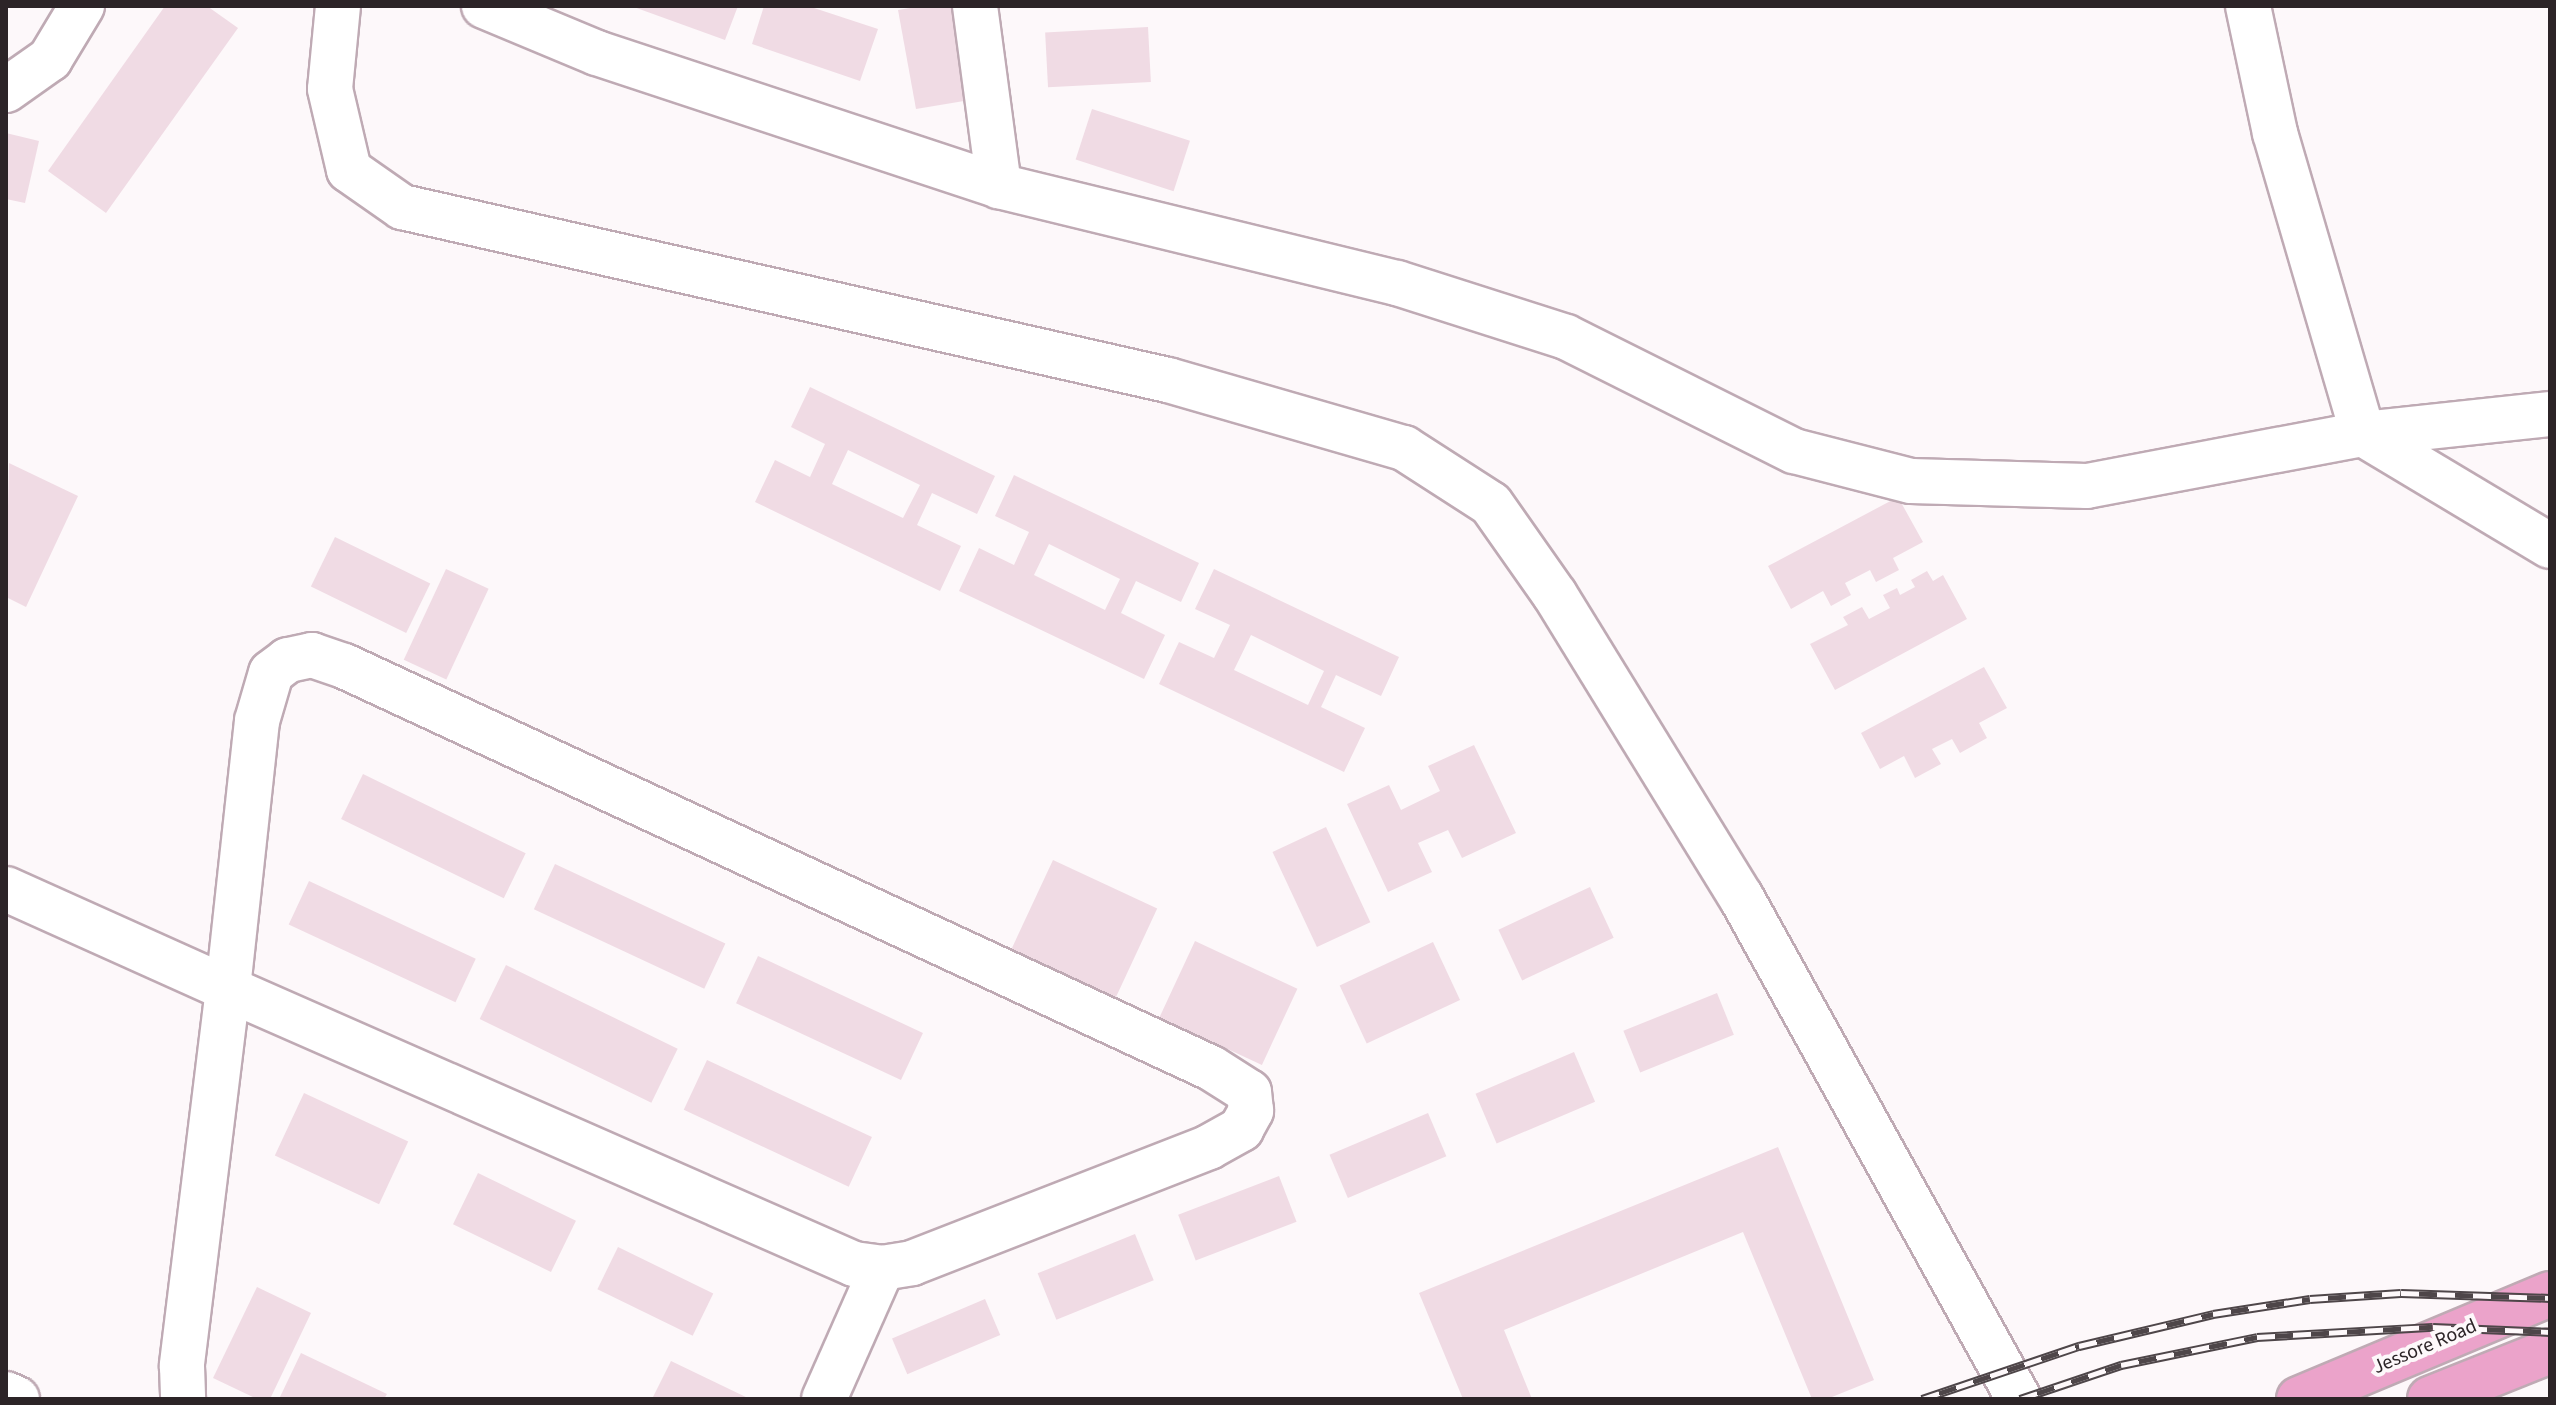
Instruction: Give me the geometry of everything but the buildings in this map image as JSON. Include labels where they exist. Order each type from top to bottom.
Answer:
[{"type":"main road","name":"Jessore Road","points":[[2299,1399],[2550,1294]]},
{"type":"main road","points":[[2430,1399],[2550,1351]]},
{"type":"street","points":[[6,90],[50,59],[82,6]]},
{"type":"street","points":[[338,6],[330,89],[349,170],[402,207],[1168,380],[1404,448],[1491,504],[1555,595],[1741,897],[2019,1399]]},
{"type":"street","points":[[484,6],[597,53],[999,186],[1397,283],[1552,332],[1794,451],[1911,481],[2087,486],[2363,434],[2550,414]]},
{"type":"street","points":[[975,6],[999,186]]},
{"type":"street","points":[[2248,6],[2275,133],[2363,434],[2550,546]]},
{"type":"street","points":[[6,889],[228,989],[854,1264],[882,1268],[912,1263],[1209,1147],[1241,1129],[1251,1111],[1249,1092],[1211,1068],[312,655],[288,660],[271,673],[261,694],[228,989],[182,1366],[183,1399]]},
{"type":"street","points":[[824,1399],[882,1268]]},
{"type":"street","points":[[6,1394],[17,1399]]},
{"type":"railway","points":[[1922,1399],[2079,1346],[2213,1314],[2310,1299],[2401,1293],[2550,1298]]},
{"type":"railway","points":[[2020,1399],[2121,1365],[2257,1337],[2433,1327],[2550,1332]]}]
